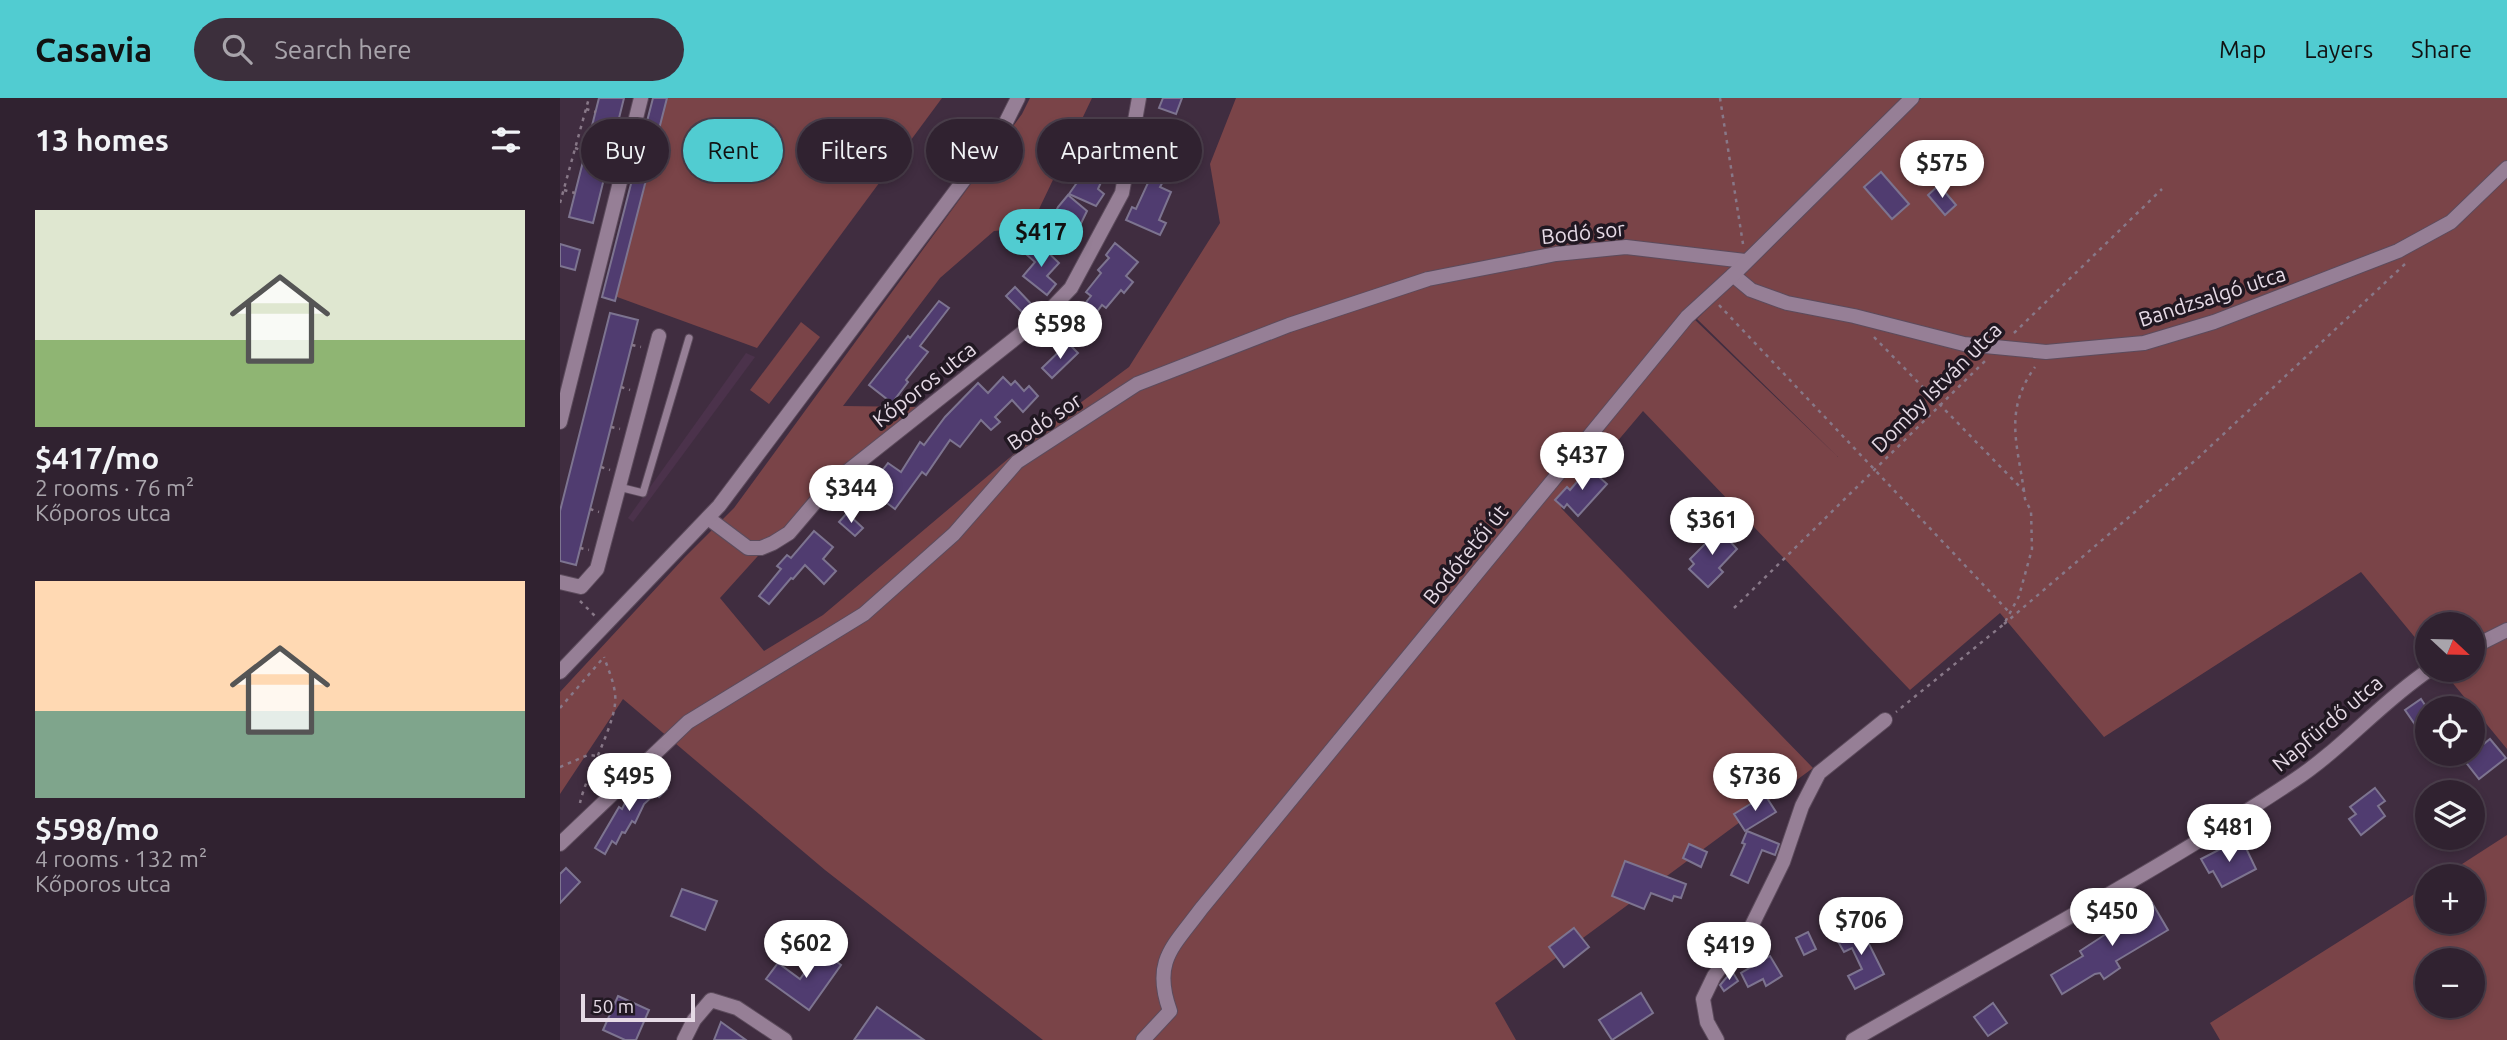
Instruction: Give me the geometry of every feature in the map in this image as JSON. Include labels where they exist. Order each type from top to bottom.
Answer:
[{"type":"street","points":[[560,422],[641,98]]},
{"type":"street","points":[[560,672],[708,518],[1003,128],[1018,98]]},
{"type":"street","name":"Kőporos utca","points":[[708,518],[748,548],[761,548],[773,543],[789,533],[829,486],[1046,314],[1071,288],[1122,193],[1139,98]]},
{"type":"street","name":"Bodótetői út","points":[[1143,1040],[1170,1011],[1162,986],[1162,969],[1170,950],[1201,909],[1687,317],[1912,98]]},
{"type":"street","name":"Bandzsalgó utca","points":[[1733,275],[1751,290],[1787,303],[1854,316],[1964,344],[2046,352],[2144,343],[2214,322],[2398,251],[2451,222],[2507,168]]},
{"type":"street","name":"Bodó sor","points":[[560,844],[688,722],[864,614],[954,534],[1017,462],[1137,384],[1289,325],[1428,279],[1556,254],[1626,247],[1745,261]]},
{"type":"street","points":[[560,582],[580,587],[597,569],[659,337]]},
{"type":"street","points":[[2485,641],[2507,630]]},
{"type":"street","name":"Napfürdő utca","points":[[1853,1040],[2150,869],[2295,780],[2415,679]]},
{"type":"street","points":[[1717,1040],[1707,1022],[1703,999],[1714,976],[1751,927],[1783,862],[1802,806],[1819,773],[1885,720]]},
{"type":"street","points":[[684,1040],[694,1020],[711,1000],[737,1008],[785,1040]]},
{"type":"lane","points":[[618,486],[643,493],[689,338]]},
{"type":"path","points":[[560,203],[589,98]]},
{"type":"path","points":[[1720,98],[1745,261]]},
{"type":"path","points":[[586,109],[596,112]]},
{"type":"path","points":[[575,148],[581,150]]},
{"type":"path","name":"Domby István utca","points":[[1734,608],[2162,189]]},
{"type":"path","points":[[564,190],[575,194]]},
{"type":"path","points":[[1885,720],[2004,624],[2198,458],[2410,259]]},
{"type":"path","points":[[1710,296],[2010,613]]},
{"type":"path","points":[[1873,336],[2024,491]]},
{"type":"path","points":[[632,345],[641,347]]},
{"type":"path","points":[[2004,624],[2019,596],[2032,549],[2031,511],[2025,499],[2013,423],[2019,396],[2046,352]]},
{"type":"path","points":[[621,387],[631,390]]},
{"type":"path","points":[[611,427],[620,429]]},
{"type":"path","points":[[601,467],[610,470]]},
{"type":"path","points":[[590,509],[599,512]]},
{"type":"path","points":[[580,548],[589,550]]},
{"type":"path","points":[[579,599],[605,626]]},
{"type":"path","points":[[560,708],[604,657],[616,696],[598,756],[583,789],[579,810],[583,821]]},
{"type":"path","points":[[560,767],[588,755],[598,756]]},
{"type":"shaded area","points":[[662,98],[942,98],[912,139],[912,119],[797,119],[797,182],[880,182],[757,348],[609,294],[639,182],[669,182],[669,119],[656,119]]},
{"type":"shaded area","points":[[1030,98],[1092,98],[1082,119],[1037,119],[1037,182],[1052,182],[1030,228],[994,231],[940,278],[843,406],[920,407],[803,506],[720,598],[764,651],[823,615],[1034,437],[1129,367],[1220,223],[1210,164],[1236,98],[1919,98],[1693,318],[1838,457],[1697,319],[1921,98],[2507,98],[2507,749],[2485,722],[2485,696],[2463,696],[2452,682],[2485,682],[2485,612],[2415,612],[2415,637],[2361,572],[2104,737],[2000,613],[1910,690],[1643,411],[1561,508],[1813,768],[1495,1003],[1516,1040],[1043,1040],[825,870],[623,699],[560,794],[560,692],[734,508],[972,182],[1023,182],[1023,119],[1018,119]]},
{"type":"shaded area","points":[[801,322],[820,337],[769,404],[750,390]]},
{"type":"shaded area","points":[[746,353],[755,357],[633,522],[628,518]]},
{"type":"shaded area","points":[[2507,835],[2507,1040],[2220,1040],[2210,1023],[2415,894],[2415,934],[2485,934],[2485,864],[2462,864]]},
{"type":"building","points":[[599,98],[624,98],[619,119],[594,119]]},
{"type":"building","points":[[653,98],[667,98],[662,119],[648,119]]},
{"type":"building","points":[[1163,98],[1182,98],[1176,114],[1159,108]]},
{"type":"building","points":[[581,169],[581,182],[603,182],[593,223],[569,217]]},
{"type":"building","points":[[1881,172],[1909,204],[1892,219],[1864,187]]},
{"type":"building","points":[[631,182],[645,182],[615,301],[602,297]]},
{"type":"building","points":[[1077,182],[1101,182],[1098,189],[1104,194],[1096,206],[1069,194]]},
{"type":"building","points":[[1148,182],[1163,182],[1160,187],[1171,192],[1159,220],[1166,223],[1160,235],[1126,220],[1132,207],[1136,209]]},
{"type":"building","points":[[1939,185],[1956,205],[1945,215],[1928,195]]},
{"type":"building","points":[[1068,195],[1087,211],[1071,244],[1046,232],[1058,207]]},
{"type":"building","points":[[1038,243],[1059,263],[1047,276],[1056,284],[1047,295],[1023,276],[1035,262],[1027,255]]},
{"type":"building","points":[[1115,243],[1138,262],[1126,276],[1133,282],[1124,293],[1121,290],[1106,308],[1102,305],[1087,325],[1075,316],[1091,296],[1086,292],[1101,273],[1098,270],[1109,258],[1106,255]]},
{"type":"building","points":[[560,244],[580,250],[575,270],[560,266]]},
{"type":"building","points":[[1015,287],[1035,308],[1026,316],[1006,296]]},
{"type":"building","points":[[939,301],[949,308],[920,346],[928,352],[892,403],[869,385]]},
{"type":"building","points":[[610,313],[638,320],[576,565],[560,561],[560,511]]},
{"type":"building","points":[[1068,343],[1078,353],[1052,378],[1042,368]]},
{"type":"building","points":[[1003,377],[1011,385],[1015,381],[1024,391],[1029,386],[1038,396],[1023,412],[1012,400],[995,417],[1000,422],[991,430],[981,420],[960,447],[950,440],[926,475],[922,472],[895,509],[868,489],[888,463],[901,472],[920,442],[924,445],[945,417],[978,383],[988,393]]},
{"type":"building","points":[[1589,468],[1607,484],[1578,516],[1567,504],[1564,508],[1555,500],[1567,487],[1570,490]]},
{"type":"building","points":[[847,513],[863,528],[855,536],[839,522]]},
{"type":"building","points":[[1716,526],[1737,549],[1719,568],[1723,572],[1708,587],[1689,569],[1694,564],[1690,559],[1708,541],[1705,538]]},
{"type":"building","points":[[814,531],[833,547],[823,559],[836,571],[824,584],[805,565],[769,604],[759,596],[781,569],[777,566],[787,555],[791,558]]},
{"type":"building","points":[[2415,703],[2415,725],[2405,710]]},
{"type":"building","points":[[2490,739],[2506,758],[2479,779],[2469,766],[2485,766],[2485,743]]},
{"type":"building","points":[[654,776],[667,789],[659,797],[655,794],[644,804],[635,823],[632,821],[625,833],[622,832],[616,844],[612,841],[605,854],[595,848],[619,807],[622,809],[627,799]]},
{"type":"building","points":[[2375,788],[2385,801],[2378,806],[2385,816],[2361,835],[2349,819],[2356,814],[2350,807]]},
{"type":"building","points":[[1765,795],[1776,812],[1745,831],[1734,814]]},
{"type":"building","points":[[1747,831],[1779,844],[1775,855],[1762,850],[1748,883],[1731,875],[1745,844],[1742,843]]},
{"type":"building","points":[[2234,842],[2237,848],[2244,844],[2256,869],[2222,887],[2213,871],[2209,873],[2201,859]]},
{"type":"building","points":[[1689,844],[1707,852],[1701,867],[1683,858]]},
{"type":"building","points":[[1625,861],[1686,884],[1681,898],[1674,896],[1672,901],[1651,893],[1644,909],[1612,896]]},
{"type":"building","points":[[566,868],[580,882],[560,903],[560,874]]},
{"type":"building","points":[[682,889],[717,901],[705,930],[671,916]]},
{"type":"building","points":[[2151,901],[2168,930],[2116,961],[2120,968],[2104,979],[2100,973],[2095,974],[2062,994],[2051,975],[2083,956],[2080,951]]},
{"type":"building","points":[[1860,926],[1884,974],[1855,989],[1848,976],[1862,969],[1852,948],[1844,952],[1836,938]]},
{"type":"building","points":[[1574,928],[1589,947],[1564,967],[1549,947]]},
{"type":"building","points":[[1808,932],[1816,949],[1804,955],[1796,938]]},
{"type":"building","points":[[821,950],[841,965],[809,1010],[766,979],[778,963],[800,979]]},
{"type":"building","points":[[1770,956],[1782,976],[1766,986],[1763,979],[1748,987],[1741,973]]},
{"type":"building","points":[[1732,971],[1738,981],[1724,991],[1720,985]]},
{"type":"building","points":[[1641,993],[1653,1013],[1612,1040],[1599,1020]]},
{"type":"building","points":[[618,996],[649,1010],[636,1040],[625,1040],[603,1030]]},
{"type":"building","points":[[1993,1003],[2007,1023],[1988,1036],[1974,1017]]},
{"type":"building","points":[[877,1007],[924,1040],[854,1040]]},
{"type":"building","points":[[721,1022],[746,1040],[714,1040]]}]
